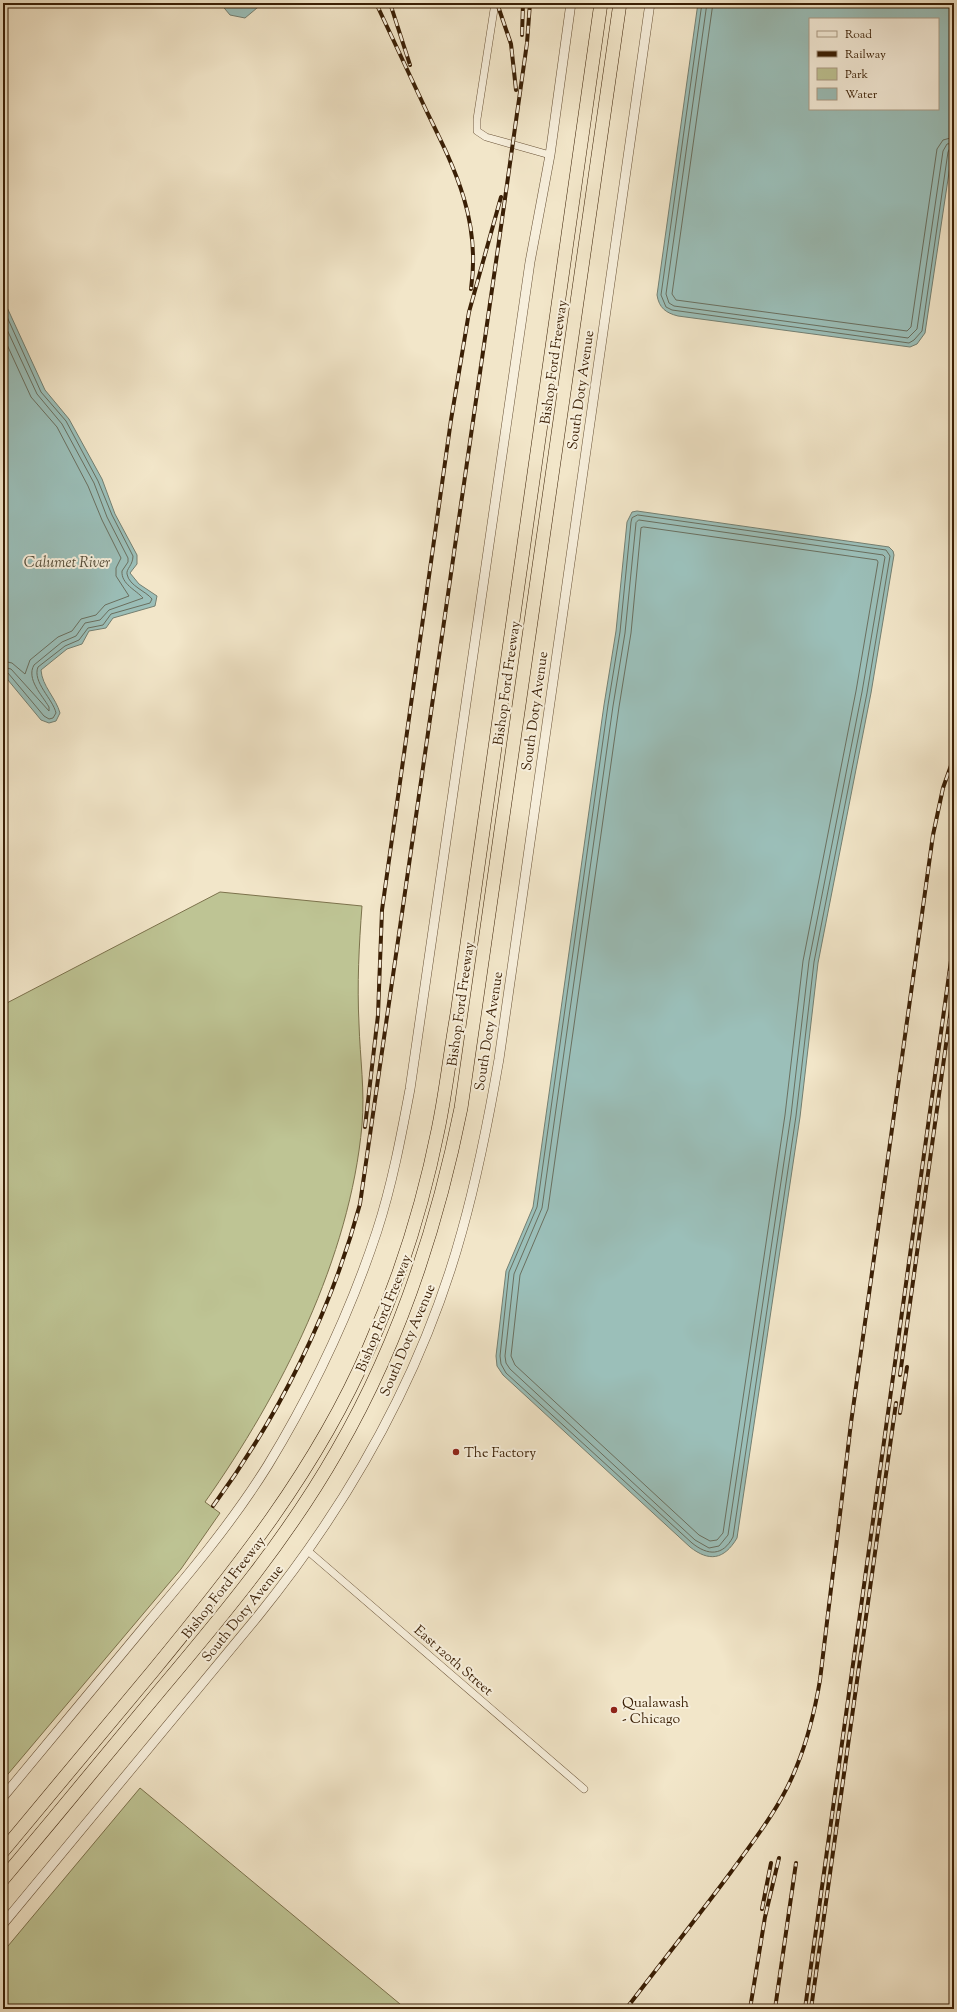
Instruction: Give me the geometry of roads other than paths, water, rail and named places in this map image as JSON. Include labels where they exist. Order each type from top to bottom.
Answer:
[{"type":"highway","name":"Bishop Ford Freeway","points":[[3,1851],[222,1587],[266,1529],[306,1468],[340,1408],[369,1349],[404,1257],[421,1201],[438,1129],[456,1014],[601,3]]},
{"type":"highway","name":"Bishop Ford Freeway","points":[[3,1879],[237,1599],[282,1539],[329,1465],[355,1418],[384,1359],[421,1264],[444,1186],[461,1108],[620,3]]},
{"type":"street","points":[[495,3],[477,119],[477,131],[486,137],[550,155]]},
{"type":"street","points":[[3,1797],[177,1587],[228,1522],[252,1488],[289,1429],[322,1366],[349,1306],[378,1229],[396,1157],[410,1089],[530,262],[550,155],[571,3]]},
{"type":"street","name":"South Doty Avenue","points":[[3,1924],[249,1628],[308,1551],[360,1471],[385,1424],[418,1354],[450,1273],[462,1232],[482,1151],[499,1059],[650,3]]},
{"type":"street","name":"East 120th Street","points":[[308,1551],[584,1789]]},
{"type":"water","points":[[220,3],[263,3],[245,18],[230,15]]},
{"type":"water","points":[[698,3],[954,3],[954,139],[925,333],[917,344],[910,347],[678,316],[661,307],[657,295]]},
{"type":"water","name":"Calumet River","points":[[3,286],[5,303],[45,390],[69,419],[102,479],[115,514],[137,555],[137,564],[130,573],[139,584],[157,596],[155,606],[113,618],[106,628],[89,631],[82,644],[67,649],[41,670],[46,687],[60,713],[56,721],[49,723],[41,720],[3,674]]},
{"type":"water","points":[[637,511],[889,547],[893,551],[894,555],[871,693],[818,963],[800,1117],[737,1538],[727,1551],[710,1557],[697,1552],[690,1547],[503,1375],[497,1366],[496,1356],[506,1271],[533,1207],[604,705],[616,631],[627,522],[632,512]]},
{"type":"railway","points":[[376,3],[456,174],[469,218],[472,240],[473,264],[471,289]]},
{"type":"railway","points":[[390,3],[410,65]]},
{"type":"railway","points":[[497,3],[511,44],[516,90]]},
{"type":"railway","points":[[522,35],[523,3]]},
{"type":"railway","points":[[213,1506],[260,1436],[300,1362],[334,1284],[360,1204],[499,241],[527,43],[530,3]]},
{"type":"railway","points":[[365,1127],[378,1015],[382,910],[451,420],[469,312],[501,197]]},
{"type":"railway","points":[[626,2009],[718,1889],[767,1822],[790,1782],[811,1724],[820,1680],[851,1423],[933,835],[943,788],[954,757]]},
{"type":"railway","points":[[805,2009],[954,939]]},
{"type":"railway","points":[[900,1375],[954,987]]},
{"type":"railway","points":[[900,1413],[907,1367]]},
{"type":"railway","points":[[811,2009],[896,1403]]},
{"type":"railway","points":[[750,2009],[765,1917],[779,1858]]},
{"type":"railway","points":[[762,1909],[771,1863]]},
{"type":"railway","points":[[775,2009],[796,1863]]},
{"type":"place","name":"The Factory","points":[[456,1452]]},
{"type":"place","name":"Qualawash - Chicago","points":[[614,1710]]}]
